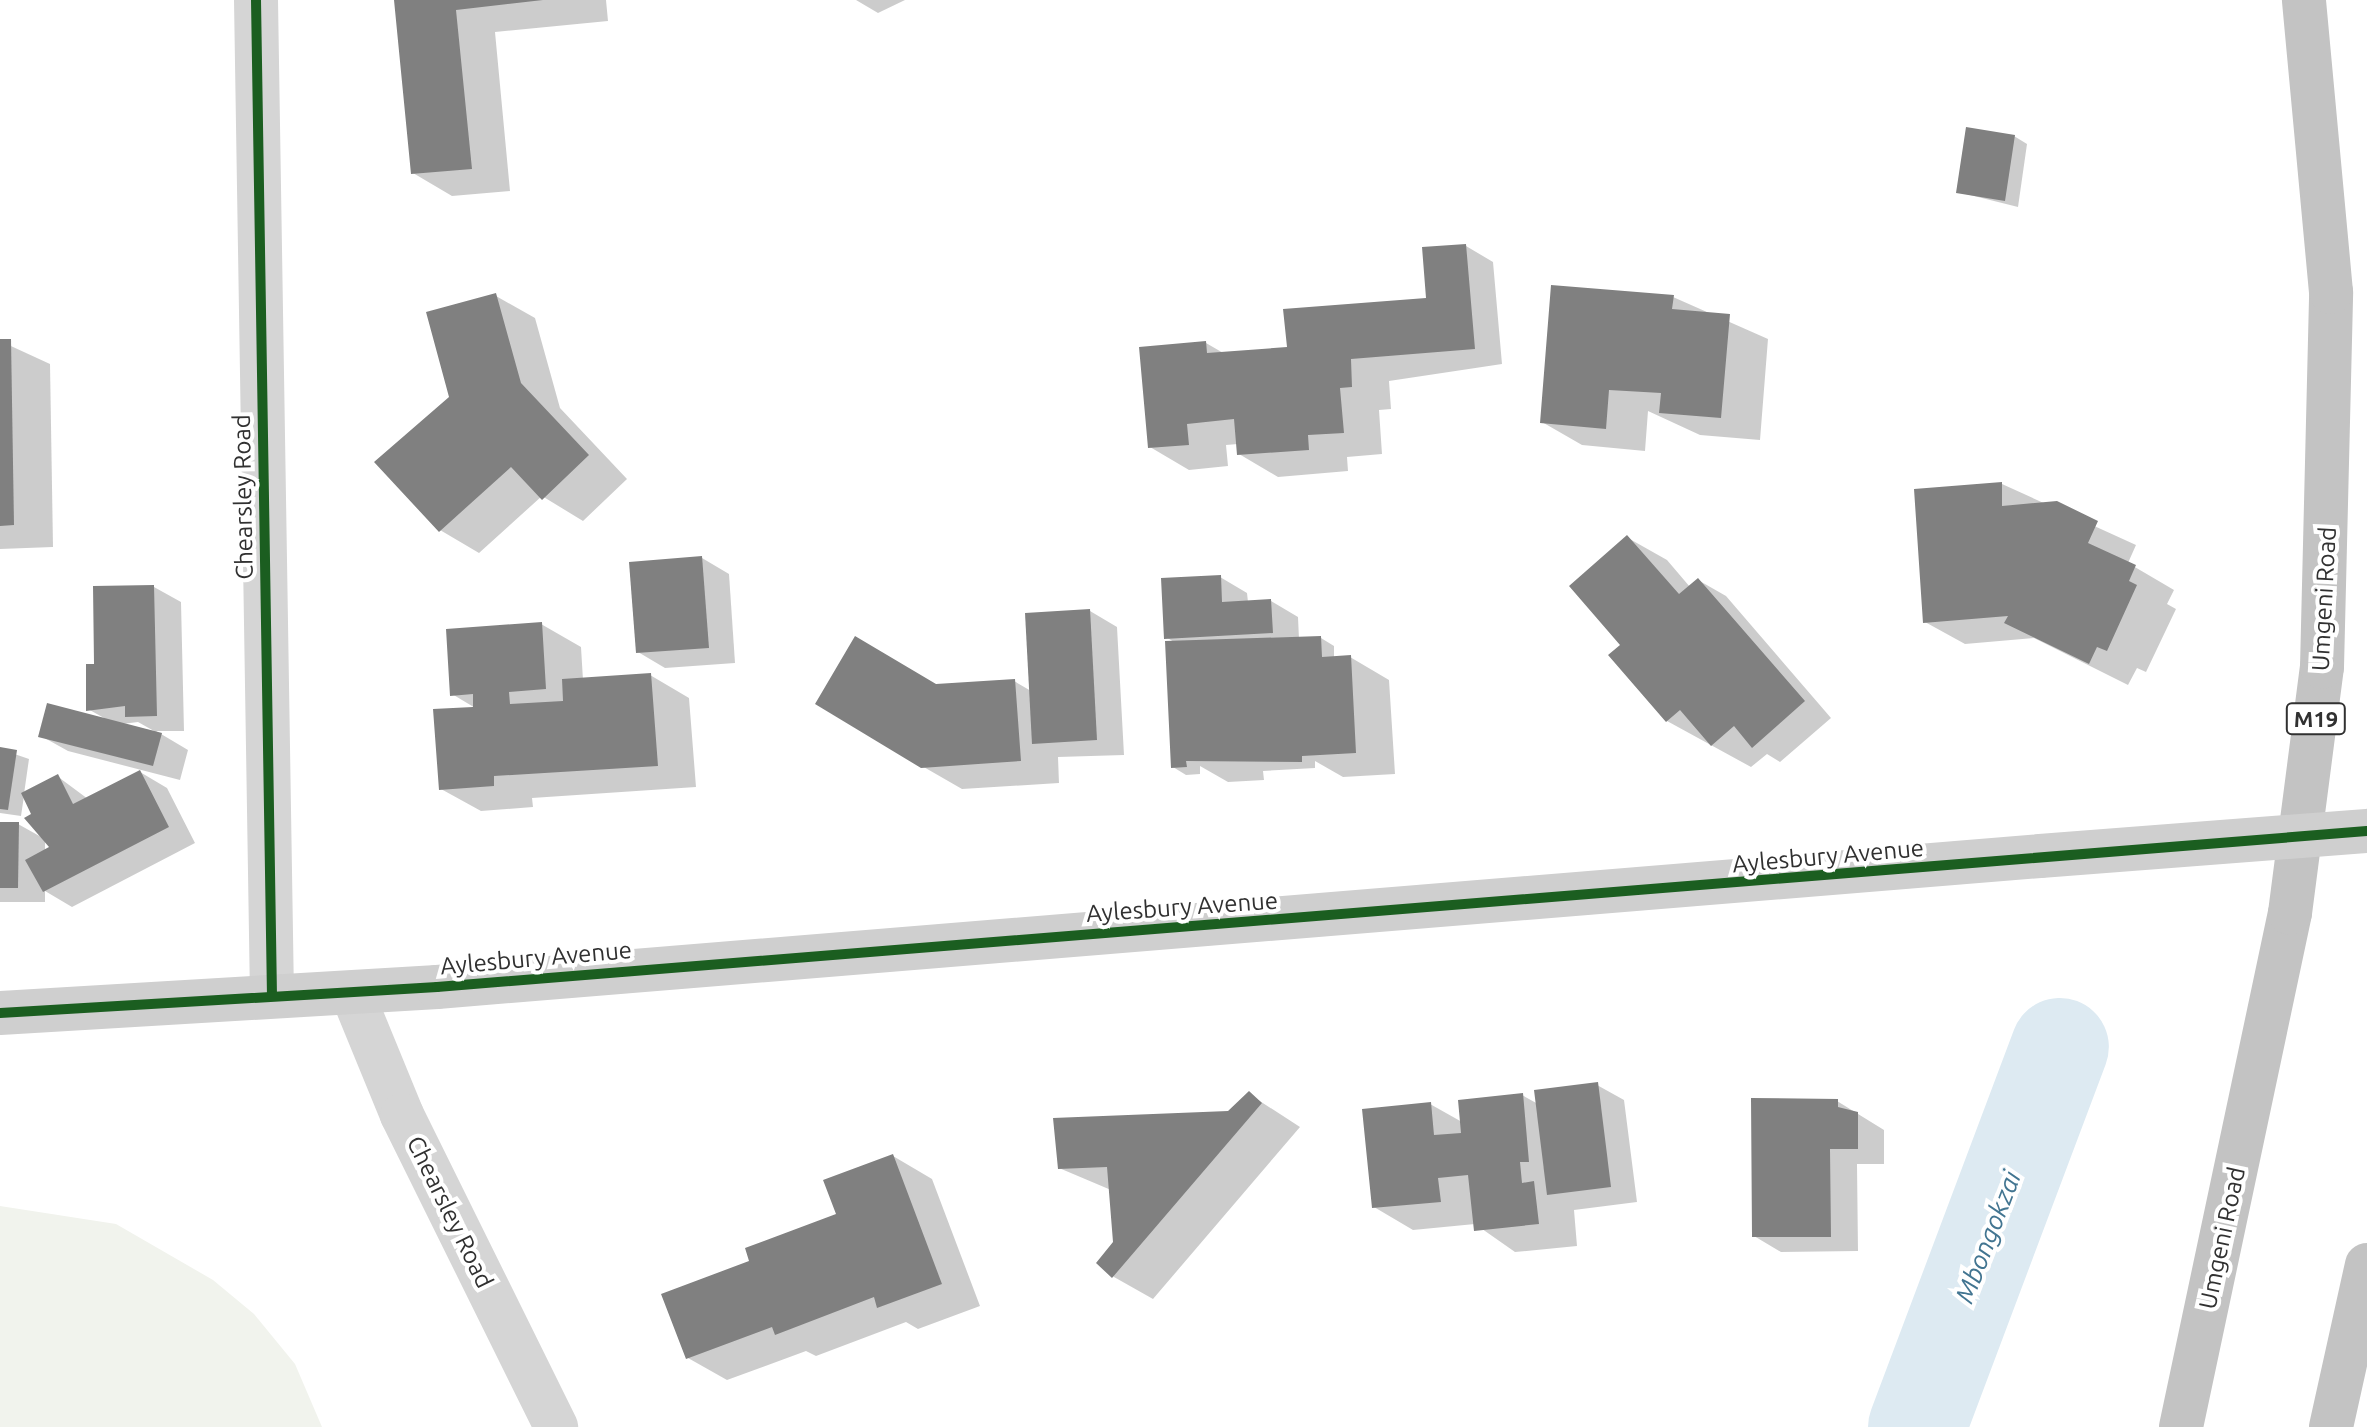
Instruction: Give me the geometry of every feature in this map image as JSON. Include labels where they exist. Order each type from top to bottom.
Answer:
[{"type":"highway","name":"Umgeni Road","points":[[2181,1427],[2290,913],[2322,667],[2331,292],[2304,0]]},
{"type":"highway","points":[[2331,1427],[2367,1265]]},
{"type":"street","name":"Chearsley Road","points":[[256,0],[272,994]]},
{"type":"street","name":"Aylesbury Avenue","points":[[0,1013],[272,994],[352,993],[2367,831]]},
{"type":"street","name":"Chearsley Road","points":[[352,993],[402,1115],[556,1427]]},
{"type":"shaded area","points":[[0,1206],[116,1224],[213,1280],[254,1314],[295,1364],[322,1427],[0,1427]]},
{"type":"building","points":[[394,0],[543,0],[456,10],[472,169],[411,174]]},
{"type":"building","points":[[1966,127],[2015,135],[2005,201],[1956,193]]},
{"type":"building","points":[[1466,244],[1475,349],[1351,359],[1352,387],[1340,388],[1344,433],[1308,435],[1309,450],[1237,455],[1234,419],[1187,424],[1189,445],[1148,448],[1139,347],[1206,341],[1207,353],[1287,347],[1283,309],[1426,298],[1422,247]]},
{"type":"building","points":[[1551,285],[1674,295],[1672,309],[1730,314],[1721,418],[1659,413],[1661,393],[1609,390],[1606,429],[1540,423]]},
{"type":"building","points":[[496,293],[521,383],[589,455],[542,500],[511,467],[439,532],[374,462],[449,397],[426,312]]},
{"type":"building","points":[[0,339],[11,339],[14,525],[0,526]]},
{"type":"building","points":[[2002,482],[2002,506],[2057,501],[2098,521],[2088,543],[2136,565],[2129,581],[2137,585],[2107,651],[2097,647],[2089,664],[2004,623],[2008,616],[1923,623],[1914,489]]},
{"type":"building","points":[[1627,535],[1679,594],[1698,578],[1805,701],[1752,748],[1734,726],[1711,746],[1680,710],[1666,722],[1608,655],[1620,645],[1569,586]]},
{"type":"building","points":[[702,556],[709,648],[636,653],[629,562]]},
{"type":"building","points":[[1221,575],[1222,602],[1271,599],[1273,633],[1164,639],[1161,578]]},
{"type":"building","points":[[154,585],[157,716],[125,717],[125,706],[86,711],[86,664],[94,664],[93,586]]},
{"type":"building","points":[[1090,609],[1097,740],[1032,744],[1025,613]]},
{"type":"building","points":[[542,622],[546,689],[509,692],[510,704],[563,701],[562,679],[651,673],[658,766],[494,776],[494,786],[439,790],[433,709],[473,707],[473,694],[450,696],[446,629]]},
{"type":"building","points":[[855,636],[936,684],[1015,679],[1021,761],[921,768],[815,704]]},
{"type":"building","points":[[1321,636],[1322,657],[1351,655],[1356,753],[1302,756],[1302,762],[1186,761],[1187,767],[1171,768],[1165,641]]},
{"type":"building","points":[[47,703],[162,733],[153,766],[38,737]]},
{"type":"building","points":[[0,747],[17,750],[8,810],[0,809]]},
{"type":"building","points":[[140,770],[169,827],[43,892],[25,860],[49,847],[24,818],[31,814],[21,793],[58,774],[73,804]]},
{"type":"building","points":[[0,822],[19,822],[18,888],[0,888]]},
{"type":"building","points":[[1598,1082],[1611,1187],[1547,1195],[1534,1090]]},
{"type":"building","points":[[1249,1091],[1262,1103],[1112,1278],[1096,1263],[1113,1242],[1107,1167],[1058,1169],[1053,1118],[1228,1111]]},
{"type":"building","points":[[1523,1093],[1529,1162],[1520,1162],[1522,1183],[1534,1181],[1539,1224],[1474,1231],[1468,1175],[1438,1178],[1441,1202],[1372,1208],[1362,1109],[1431,1102],[1434,1135],[1461,1133],[1458,1100]]},
{"type":"building","points":[[1751,1098],[1838,1099],[1838,1107],[1858,1112],[1858,1149],[1830,1149],[1831,1237],[1752,1237]]},
{"type":"building","points":[[893,1154],[942,1284],[877,1308],[874,1297],[775,1335],[772,1327],[686,1359],[661,1294],[749,1261],[745,1248],[836,1214],[823,1180]]},
{"type":"waterway","name":"Mbongokzai","points":[[1917,1427],[2060,1047]]},
{"type":"cycle path","points":[[256,0],[272,994]]},
{"type":"cycle path","points":[[0,1013],[437,987],[2367,831]]}]
